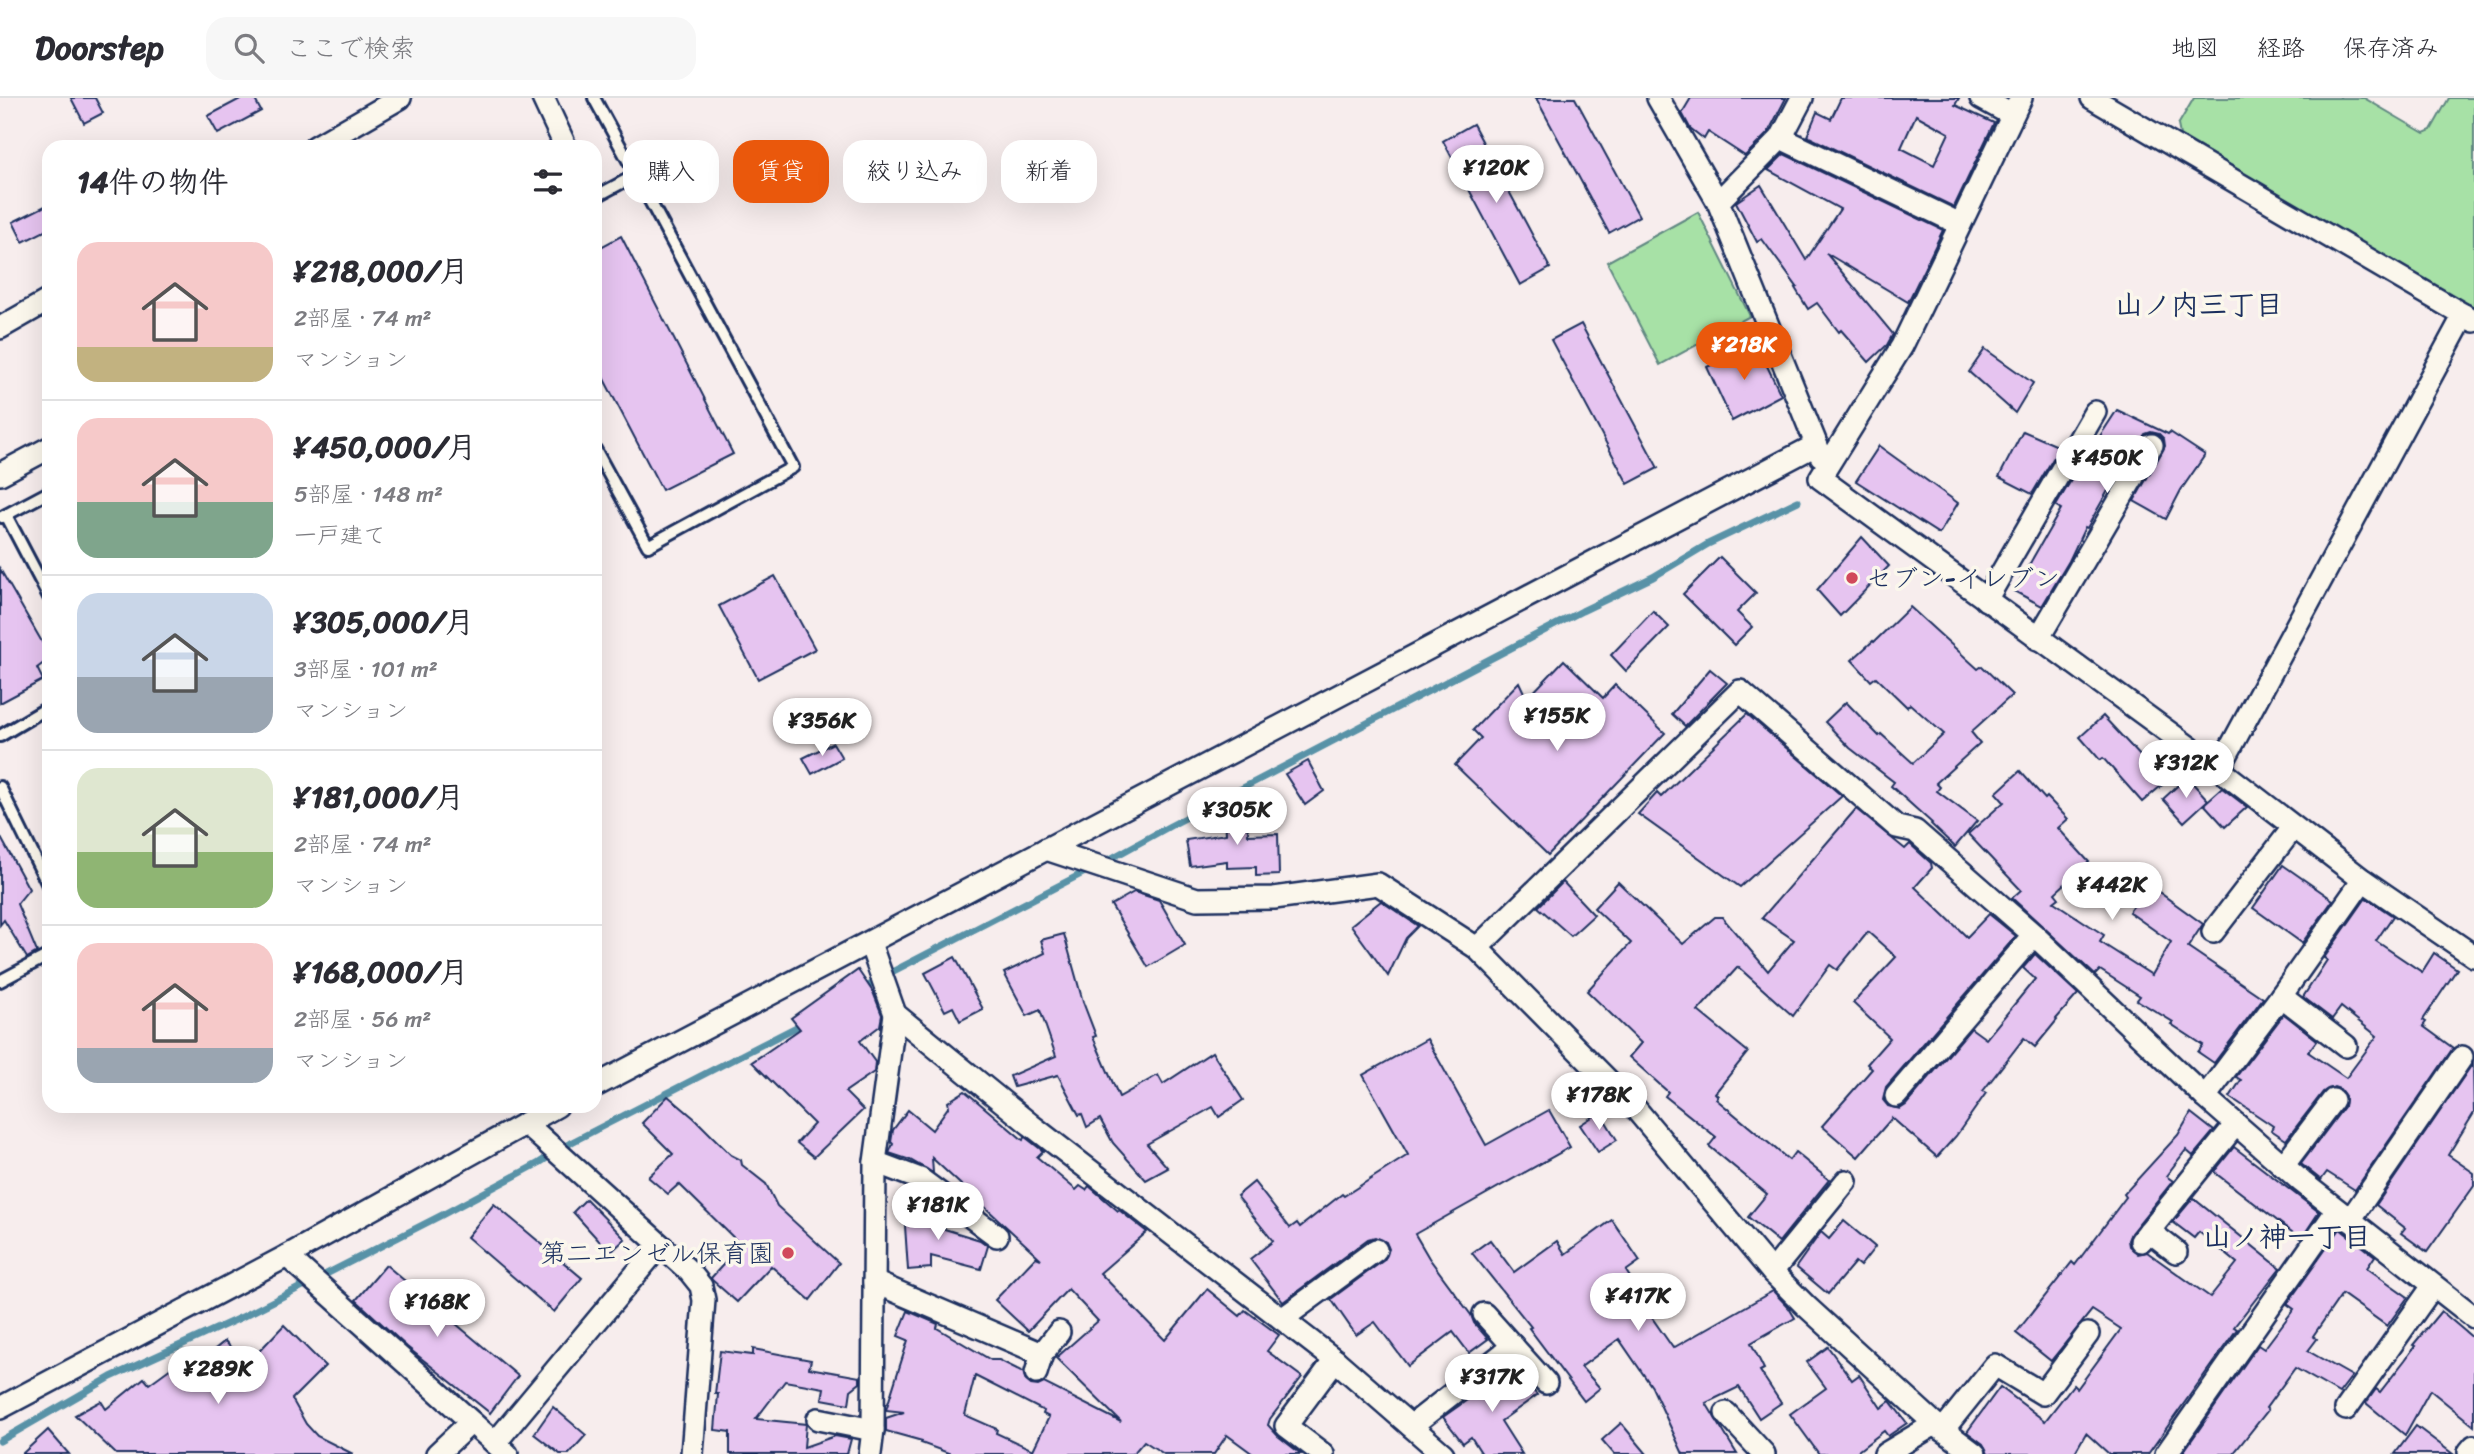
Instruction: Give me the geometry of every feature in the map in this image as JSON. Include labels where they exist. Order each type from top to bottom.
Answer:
[{"type":"street","points":[[327,140],[400,98]]},
{"type":"street","points":[[543,98],[563,140]]},
{"type":"street","points":[[1658,98],[1718,202],[1826,468]]},
{"type":"street","points":[[1718,202],[1781,138],[1802,98]]},
{"type":"street","points":[[1980,98],[2016,106],[1902,346],[1820,478],[2218,769],[2364,880],[2474,956]]},
{"type":"street","points":[[2092,98],[2469,318],[2218,769]]},
{"type":"street","points":[[1781,138],[1959,224]]},
{"type":"street","points":[[0,328],[42,304]]},
{"type":"street","points":[[1986,600],[2095,412]]},
{"type":"street","points":[[602,1082],[1816,445]]},
{"type":"street","points":[[2038,639],[2152,445]]},
{"type":"street","points":[[0,474],[42,452]]},
{"type":"street","points":[[1477,948],[1740,691],[1897,827],[1915,831],[2034,936],[2205,1097],[2283,1166],[2474,1317]]},
{"type":"street","points":[[2213,932],[2293,828]]},
{"type":"street","points":[[1046,849],[1197,899],[1274,898],[1378,884],[1477,948],[1635,1108],[1772,1272],[1939,1427],[1975,1454]]},
{"type":"street","points":[[2205,1097],[2364,880]]},
{"type":"street","points":[[1896,1096],[2034,936]]},
{"type":"street","points":[[818,1419],[874,1447],[875,1161],[895,1014],[870,943]]},
{"type":"street","points":[[2281,996],[2346,1046]]},
{"type":"street","points":[[895,1014],[1031,1125],[1335,1360],[1443,1454]]},
{"type":"street","points":[[2166,1454],[2462,1057]]},
{"type":"street","points":[[2283,1166],[2333,1100]]},
{"type":"street","points":[[0,1408],[287,1256],[544,1113]]},
{"type":"street","points":[[525,1123],[689,1271],[701,1286],[704,1300],[692,1454]]},
{"type":"street","points":[[2176,1252],[2145,1236],[2236,1124]]},
{"type":"street","points":[[875,1161],[920,1179],[997,1236]]},
{"type":"street","points":[[1772,1272],[1846,1181]]},
{"type":"street","points":[[287,1256],[501,1449],[660,1245]]},
{"type":"street","points":[[1282,1319],[1376,1250]]},
{"type":"street","points":[[874,1282],[1039,1363],[1059,1332]]},
{"type":"street","points":[[2346,1409],[2433,1286]]},
{"type":"street","points":[[1484,1314],[1546,1383]]},
{"type":"street","points":[[1885,1454],[1939,1427],[1995,1365],[2043,1394],[2088,1334]]},
{"type":"street","points":[[1411,1426],[1513,1346]]},
{"type":"street","points":[[1323,1454],[1286,1426],[1335,1360]]},
{"type":"street","points":[[1726,1413],[1764,1454]]},
{"type":"street","points":[[437,1454],[471,1422]]},
{"type":"lane","points":[[594,98],[623,151]]},
{"type":"lane","points":[[602,193],[623,182]]},
{"type":"lane","points":[[602,462],[648,546],[793,467],[651,203]]},
{"type":"lane","points":[[42,496],[3,517],[42,585]]},
{"type":"lane","points":[[0,736],[42,710]]},
{"type":"lane","points":[[0,787],[42,873]]},
{"type":"lane","points":[[0,981],[42,959]]},
{"type":"green space","points":[[2194,98],[2364,98],[2424,133],[2431,130],[2449,98],[2474,98],[2474,311],[2180,135],[2178,125]]},
{"type":"green space","points":[[1698,212],[1750,316],[1660,365],[1607,262]]},
{"type":"building","points":[[71,98],[95,98],[103,113],[84,123]]},
{"type":"building","points":[[242,98],[254,98],[261,111],[218,134],[208,116]]},
{"type":"building","points":[[1536,98],[1575,98],[1639,216],[1609,233]]},
{"type":"building","points":[[1691,98],[1786,98],[1768,133],[1745,156],[1708,132],[1704,139],[1690,128],[1682,113]]},
{"type":"building","points":[[1841,98],[1959,98],[1955,105],[1994,123],[1954,207],[1807,136],[1817,112],[1831,119]],"holes":[[[1916,115],[1949,133],[1934,165],[1901,148]]]},
{"type":"building","points":[[1473,124],[1550,268],[1520,285],[1443,141]]},
{"type":"building","points":[[1784,154],[1943,230],[1908,302],[1826,253],[1893,334],[1887,345],[1869,362],[1841,330],[1839,332],[1817,303],[1808,309],[1795,288],[1797,287],[1762,239],[1757,242],[1736,202],[1761,185],[1806,260],[1840,209],[1768,170]]},
{"type":"building","points":[[42,208],[42,232],[23,242],[13,222]]},
{"type":"building","points":[[621,236],[733,454],[662,490],[602,375],[602,246]]},
{"type":"building","points":[[1581,324],[1658,468],[1628,484],[1551,340]]},
{"type":"building","points":[[1756,343],[1781,395],[1732,421],[1707,367]]},
{"type":"building","points":[[1985,349],[2033,383],[2015,413],[1969,372]]},
{"type":"building","points":[[2117,410],[2168,434],[2170,432],[2205,455],[2181,490],[2166,519],[2134,501],[2165,446],[2164,439],[2159,434],[2145,434],[2087,528],[2085,527],[2069,561],[2042,606],[2014,591],[2061,509],[2056,506],[2084,458],[2086,459],[2095,438],[2098,439]]},
{"type":"building","points":[[2023,431],[2060,447],[2032,494],[1999,477]]},
{"type":"building","points":[[1879,446],[1958,503],[1939,534],[1856,481]]},
{"type":"building","name":"セブン-イレブン","points":[[1862,537],[1889,566],[1840,616],[1817,590]]},
{"type":"building","points":[[1720,557],[1756,593],[1737,612],[1752,627],[1734,645],[1683,594]]},
{"type":"building","points":[[0,569],[42,642],[42,664],[37,668],[42,681],[0,703]]},
{"type":"building","points":[[775,576],[815,649],[758,679],[719,606]]},
{"type":"building","points":[[1910,607],[1978,669],[1982,666],[2012,695],[1971,732],[1980,743],[1936,783],[1940,787],[1937,791],[1977,821],[1955,847],[1891,786],[1894,782],[1850,748],[1825,722],[1846,702],[1879,736],[1881,734],[1913,763],[1944,734],[1910,704],[1907,707],[1876,677],[1871,681],[1852,660]]},
{"type":"building","points":[[1653,611],[1669,627],[1626,671],[1611,655]]},
{"type":"building","points":[[1564,660],[1603,698],[1615,685],[1665,733],[1548,855],[1455,765],[1481,738],[1473,730],[1519,682],[1527,699]]},
{"type":"building","points":[[1710,669],[1727,683],[1685,726],[1672,714]]},
{"type":"building","points":[[1747,714],[1842,796],[1740,887],[1638,814],[1657,793],[1661,797]]},
{"type":"building","points":[[2103,716],[2167,781],[2142,802],[2103,758],[2100,760],[2080,737]]},
{"type":"building","points":[[833,743],[842,758],[812,774],[803,758]]},
{"type":"building","points":[[1308,761],[1324,791],[1305,805],[1285,774]]},
{"type":"building","points":[[2020,771],[2045,799],[2047,797],[2068,819],[2058,828],[2089,862],[2055,893],[2059,898],[2054,902],[2104,935],[2100,942],[2152,975],[2171,942],[2129,912],[2149,885],[2203,924],[2188,947],[2263,998],[2214,1063],[2198,1052],[2203,1045],[2171,1024],[2173,1022],[2137,1000],[2140,996],[2100,970],[2095,975],[2012,898],[2021,890],[1968,834],[2004,802],[1996,793]]},
{"type":"building","points":[[2187,777],[2208,800],[2184,822],[2163,799]]},
{"type":"building","points":[[2222,788],[2247,807],[2225,827],[2204,804]]},
{"type":"building","points":[[1224,794],[1248,830],[1248,835],[1278,834],[1279,875],[1256,876],[1256,867],[1227,868],[1227,861],[1190,866],[1186,840],[1226,834]]},
{"type":"building","points":[[1856,809],[1905,849],[1910,844],[1931,863],[1932,868],[1915,887],[1967,937],[1989,914],[2016,936],[1886,1087],[1883,1100],[1888,1106],[1900,1109],[1906,1105],[1971,1028],[1986,1039],[2035,979],[2023,968],[2035,954],[2078,994],[2035,1047],[2024,1038],[1983,1091],[1986,1093],[1956,1136],[1937,1157],[1892,1118],[1858,1157],[1822,1126],[1872,1069],[1867,1064],[1890,1038],[1853,1003],[1896,957],[1868,932],[1837,970],[1830,965],[1793,1016],[1738,967],[1698,1011],[1748,1052],[1715,1093],[1718,1096],[1716,1099],[1789,1160],[1795,1152],[1829,1180],[1779,1242],[1748,1217],[1767,1194],[1709,1146],[1716,1137],[1665,1096],[1668,1092],[1629,1057],[1641,1043],[1587,991],[1631,943],[1594,908],[1618,882],[1683,944],[1715,917],[1722,917],[1768,971],[1794,940],[1762,918]]},
{"type":"building","points":[[0,836],[29,889],[17,904],[37,952],[27,958],[4,920],[0,925]]},
{"type":"building","points":[[2283,865],[2333,900],[2302,943],[2253,908]]},
{"type":"building","points":[[1563,882],[1594,915],[1571,936],[1538,907]]},
{"type":"building","points":[[1134,892],[1159,900],[1185,945],[1148,967],[1111,905]]},
{"type":"building","points":[[2366,898],[2393,916],[2376,941],[2422,972],[2434,953],[2457,969],[2423,1020],[2426,1022],[2423,1026],[2453,1048],[2355,1190],[2327,1172],[2321,1180],[2301,1164],[2344,1107],[2345,1096],[2340,1089],[2334,1087],[2323,1092],[2286,1140],[2271,1130],[2273,1126],[2230,1097],[2241,1080],[2236,1077],[2284,1014],[2317,1040],[2308,1052],[2346,1078],[2377,1036],[2341,1007],[2332,1019],[2303,997],[2327,960],[2324,958]]},
{"type":"building","points":[[1381,901],[1418,926],[1406,938],[1388,976],[1351,925]]},
{"type":"building","points":[[1064,934],[1083,1002],[1096,1036],[1093,1037],[1119,1097],[1158,1075],[1163,1084],[1212,1052],[1243,1100],[1219,1117],[1213,1107],[1147,1144],[1168,1168],[1146,1180],[1113,1143],[1100,1119],[1087,1127],[1058,1075],[1014,1087],[1010,1076],[1056,1056],[1040,1010],[1027,1016],[1004,973],[1045,953],[1041,940]]},
{"type":"building","points":[[955,957],[983,1009],[960,1021],[953,1007],[945,1011],[925,973]]},
{"type":"building","points":[[858,970],[873,992],[882,1015],[880,1026],[860,1041],[875,1062],[874,1072],[845,1092],[863,1110],[814,1157],[797,1143],[814,1124],[752,1062],[800,1029],[791,1018]]},
{"type":"building","points":[[1427,1039],[1486,1145],[1549,1110],[1570,1147],[1415,1234],[1474,1323],[1488,1339],[1469,1353],[1453,1332],[1408,1366],[1375,1322],[1356,1335],[1331,1299],[1384,1260],[1389,1249],[1386,1242],[1375,1237],[1368,1239],[1283,1302],[1250,1259],[1273,1241],[1237,1196],[1254,1182],[1290,1228],[1297,1223],[1300,1227],[1342,1194],[1344,1196],[1408,1155],[1363,1075]]},
{"type":"building","points":[[2473,1063],[2474,1113],[2448,1155],[2474,1173],[2474,1186],[2427,1252],[2401,1233],[2405,1228],[2376,1205]]},
{"type":"building","points":[[965,1091],[1023,1140],[1025,1137],[1043,1151],[1037,1157],[1076,1190],[1080,1186],[1086,1190],[1089,1186],[1147,1232],[1100,1273],[1165,1340],[1207,1289],[1240,1316],[1245,1310],[1279,1335],[1267,1351],[1302,1377],[1268,1425],[1301,1454],[1253,1454],[1227,1435],[1214,1454],[1164,1454],[1144,1441],[1133,1454],[951,1454],[921,1443],[922,1441],[886,1431],[886,1418],[904,1412],[886,1410],[908,1340],[898,1336],[908,1311],[938,1324],[937,1328],[991,1360],[999,1360],[1023,1372],[1026,1381],[1031,1385],[1044,1383],[1121,1422],[1056,1358],[1098,1321],[1068,1289],[1028,1331],[995,1300],[1036,1257],[1041,1259],[932,1158],[933,1173],[910,1160],[889,1153],[893,1144],[893,1130],[908,1110],[932,1130],[949,1106],[948,1102]],"holes":[[[975,1376],[1044,1411],[1043,1414],[1049,1417],[1033,1450],[996,1433],[997,1429],[965,1415]]]},
{"type":"building","points":[[668,1096],[766,1184],[777,1206],[839,1263],[810,1300],[771,1266],[737,1302],[712,1280],[741,1245],[679,1184],[668,1194],[648,1177],[673,1154],[642,1123]]},
{"type":"building","points":[[1600,1112],[1617,1140],[1598,1152],[1580,1125]]},
{"type":"building","points":[[2191,1113],[2214,1131],[2193,1156],[2186,1150],[2166,1176],[2173,1181],[2131,1233],[2129,1246],[2138,1254],[2147,1252],[2210,1297],[2237,1263],[2199,1232],[2194,1238],[2173,1222],[2193,1198],[2280,1268],[2234,1327],[2237,1329],[2148,1454],[2109,1454],[2086,1433],[2074,1454],[1988,1454],[1983,1444],[1967,1432],[2000,1387],[2045,1421],[2073,1385],[2077,1389],[2121,1329],[2092,1310],[2051,1361],[2016,1333],[2072,1262],[2075,1265],[2126,1197],[2124,1194],[2178,1135]]},
{"type":"building","points":[[2234,1147],[2319,1212],[2301,1239],[2214,1172]]},
{"type":"building","points":[[586,1199],[625,1239],[610,1253],[573,1212]]},
{"type":"building","points":[[494,1204],[582,1278],[554,1312],[467,1237]]},
{"type":"building","points":[[936,1208],[938,1227],[980,1240],[988,1246],[981,1269],[931,1256],[931,1268],[908,1270],[904,1211]]},
{"type":"building","points":[[1612,1220],[1640,1261],[1626,1271],[1651,1310],[1648,1312],[1673,1348],[1773,1291],[1795,1318],[1751,1343],[1764,1369],[1760,1371],[1781,1403],[1759,1418],[1739,1387],[1706,1403],[1737,1454],[1683,1454],[1652,1387],[1619,1339],[1581,1367],[1600,1388],[1584,1401],[1529,1328],[1531,1327],[1472,1253],[1490,1240],[1514,1272],[1557,1241],[1565,1254]]},
{"type":"building","points":[[1844,1221],[1875,1247],[1860,1266],[1855,1262],[1828,1294],[1796,1267],[1821,1232],[1829,1239]]},
{"type":"building","points":[[2340,1229],[2375,1256],[2367,1268],[2408,1297],[2387,1326],[2342,1294],[2313,1336],[2317,1339],[2308,1351],[2352,1376],[2339,1393],[2295,1368],[2266,1408],[2268,1410],[2233,1454],[2189,1454],[2184,1451],[2258,1345],[2264,1349],[2294,1309],[2287,1304]]},
{"type":"building","points":[[386,1265],[518,1376],[490,1413],[407,1347],[356,1300]]},
{"type":"building","points":[[2441,1311],[2474,1339],[2474,1426],[2430,1390],[2405,1435],[2366,1403],[2376,1389],[2380,1392]]},
{"type":"building","points":[[284,1325],[325,1366],[292,1399],[306,1424],[317,1436],[353,1454],[116,1454],[75,1415],[101,1401],[106,1409],[144,1378],[149,1384],[186,1357],[194,1366],[225,1341],[246,1365]]},
{"type":"building","points":[[1828,1347],[1852,1380],[1859,1375],[1881,1408],[1890,1401],[1907,1423],[1888,1436],[1884,1431],[1854,1454],[1819,1454],[1790,1414],[1826,1388],[1807,1362]]},
{"type":"building","points":[[753,1349],[811,1360],[809,1368],[860,1377],[860,1383],[851,1390],[849,1404],[822,1399],[824,1388],[785,1381],[756,1419],[806,1424],[804,1447],[835,1436],[851,1439],[847,1454],[730,1454],[730,1432],[715,1430],[718,1394],[715,1394],[720,1351],[753,1355]]},
{"type":"building","points":[[1514,1367],[1537,1395],[1501,1421],[1522,1454],[1482,1454],[1471,1437],[1463,1443],[1443,1417]]},
{"type":"building","points":[[553,1407],[586,1435],[569,1454],[560,1454],[534,1434]]},
{"type":"building","points":[[1621,1423],[1647,1454],[1614,1454],[1602,1440]]},
{"type":"building","points":[[2416,1426],[2453,1454],[2395,1454]]},
{"type":"building","points":[[48,1430],[69,1454],[22,1454]]},
{"type":"waterway","points":[[1103,863],[1582,611],[1653,577],[1708,544],[1798,501]]},
{"type":"waterway","points":[[862,990],[1089,870]]},
{"type":"waterway","points":[[0,1441],[111,1377],[242,1317],[442,1215],[539,1163],[572,1142],[806,1022]]},
{"type":"place","name":"セブン-イレブン","points":[[1852,578]]},
{"type":"place","name":"第二エンゼル保育園","points":[[788,1253]]},
{"type":"district","name":"山ノ内三丁目","points":[[2199,304]]},
{"type":"district","name":"山ノ神一丁目","points":[[2287,1236]]}]
